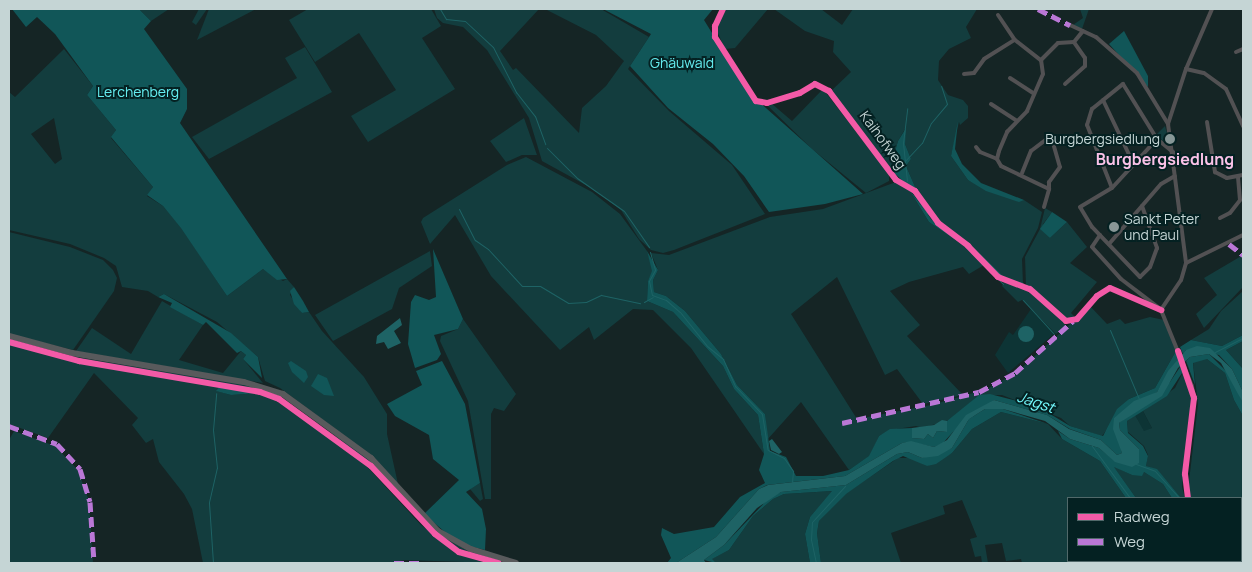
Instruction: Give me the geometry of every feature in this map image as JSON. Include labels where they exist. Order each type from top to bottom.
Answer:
[{"type":"main road","points":[[9,336],[72,353],[244,382],[283,394],[371,458],[438,530],[471,549],[516,563]]},
{"type":"street","name":"Kaihofweg","points":[[723,9],[715,26],[715,37],[756,101],[767,103],[800,93],[815,84],[829,91],[896,180],[915,191],[938,223],[968,246],[998,277],[1030,289],[1066,321],[1077,319],[1097,296],[1110,288],[1161,310]]},
{"type":"street","points":[[1168,124],[1186,69],[1212,9]]},
{"type":"street","points":[[997,159],[1007,132],[1016,120],[1027,111],[1033,93],[1044,74],[1041,60],[1015,40],[998,15]]},
{"type":"street","points":[[1070,24],[1096,37],[1137,74],[1168,124],[1174,153],[1186,263],[1181,280],[1161,310]]},
{"type":"street","points":[[1041,60],[1058,43],[1074,42],[1083,31]]},
{"type":"street","points":[[964,74],[974,73],[984,58],[1015,40]]},
{"type":"street","points":[[1065,84],[1085,66],[1086,58],[1074,42]]},
{"type":"street","points":[[1236,52],[1243,49]]},
{"type":"street","points":[[1186,69],[1204,73],[1226,89],[1243,126]]},
{"type":"street","points":[[1010,78],[1033,93]]},
{"type":"street","points":[[1112,188],[1087,126],[1092,109],[1120,86],[1126,86],[1157,139],[1174,153]]},
{"type":"street","points":[[1104,100],[1134,165]]},
{"type":"street","points":[[991,104],[1016,120]]},
{"type":"street","points":[[1208,122],[1215,172],[1222,178],[1243,175]]},
{"type":"street","points":[[976,147],[980,152],[997,159],[1001,166],[1022,174],[1036,185],[1043,185],[1049,182],[1060,167],[1051,136],[1031,152],[1022,174]]},
{"type":"street","points":[[1142,206],[1156,248],[1150,267],[1140,277],[1100,236],[1080,206],[1112,188],[1157,139]]},
{"type":"street","points":[[1109,244],[1161,184],[1176,176]]},
{"type":"street","points":[[1220,218],[1230,213],[1240,200],[1238,177]]},
{"type":"street","points":[[1044,206],[1049,182]]},
{"type":"street","points":[[1043,185],[1049,189]]},
{"type":"street","points":[[1186,263],[1243,235]]},
{"type":"street","points":[[1100,236],[1092,247],[1121,279],[1161,310],[1192,386],[1195,411],[1185,474],[1188,497]]},
{"type":"shaded area","points":[[139,9],[169,9],[151,21]]},
{"type":"shaded area","points":[[199,9],[207,9],[196,25],[192,22]]},
{"type":"shaded area","points":[[209,9],[256,9],[197,40]]},
{"type":"shaded area","points":[[308,9],[431,9],[441,26],[422,38],[455,89],[368,142],[351,116],[396,90],[359,33],[315,62],[289,20]]},
{"type":"shaded area","points":[[434,9],[539,9],[500,51],[513,70],[516,68],[579,133],[582,108],[606,86],[624,61],[596,35],[545,9],[601,9],[649,37],[628,69],[669,111],[732,165],[765,214],[674,250],[663,253],[651,250],[639,239],[621,210],[593,189],[542,161],[529,118],[487,50],[463,27],[443,23],[437,18]]},
{"type":"shaded area","points":[[724,9],[768,9],[735,48],[725,49],[716,29]]},
{"type":"shaded area","points":[[774,9],[821,9],[842,25],[853,9],[977,9],[966,27],[971,38],[949,49],[939,61],[938,80],[948,95],[963,100],[968,106],[968,118],[960,125],[959,122],[951,156],[968,180],[1003,196],[1024,200],[1042,212],[1038,228],[1022,259],[1023,284],[998,275],[937,221],[919,196],[906,166],[911,159],[905,144],[905,129],[898,141],[890,169],[831,91],[851,72],[833,52],[834,41],[805,31]]},
{"type":"shaded area","points":[[1080,9],[1089,9],[1082,29],[1073,25],[1083,18]]},
{"type":"shaded area","points":[[305,47],[332,92],[209,159],[192,137],[297,78],[285,58]]},
{"type":"shaded area","points":[[64,49],[93,86],[87,95],[116,130],[111,138],[153,187],[147,196],[163,206],[182,228],[227,296],[263,269],[283,281],[287,279],[294,287],[290,295],[302,313],[309,312],[322,331],[364,377],[387,414],[387,434],[398,484],[353,442],[280,388],[265,381],[258,357],[217,322],[164,294],[158,297],[148,291],[122,287],[116,266],[104,258],[70,244],[9,230],[9,92],[15,97]],"holes":[[[54,118],[62,159],[55,164],[31,134]]]},
{"type":"shaded area","points":[[823,89],[889,174],[889,181],[866,193],[812,149],[767,105],[771,103],[792,121]]},
{"type":"shaded area","points":[[524,118],[537,155],[522,155],[506,162],[490,141]]},
{"type":"shaded area","points":[[1165,126],[1170,144],[1169,146],[1156,135]]},
{"type":"shaded area","points":[[526,157],[592,192],[620,214],[647,251],[653,271],[648,281],[647,301],[673,312],[723,366],[734,389],[758,415],[764,454],[691,348],[653,310],[633,309],[594,340],[589,327],[560,350],[491,276],[455,215],[430,244],[421,222],[423,218],[507,165]]},
{"type":"shaded area","points":[[896,182],[907,186],[929,222],[970,250],[984,265],[969,274],[963,267],[909,282],[890,291],[920,325],[907,336],[963,395],[923,404],[897,369],[885,375],[837,277],[791,314],[857,419],[931,405],[987,389],[1016,373],[1090,306],[1107,324],[1120,319],[1125,324],[1150,317],[1164,320],[1176,351],[1155,388],[1129,399],[1102,436],[1070,426],[1061,418],[1002,395],[979,395],[950,420],[922,428],[916,426],[890,430],[879,436],[870,456],[849,470],[801,402],[767,440],[765,414],[737,385],[721,354],[685,311],[666,296],[654,292],[653,280],[658,270],[651,253],[669,255],[770,217],[823,209]]},
{"type":"shaded area","points":[[1045,208],[1052,212],[1043,224],[1050,238],[1067,222],[1087,247],[1070,263],[1097,282],[1071,313],[1076,318],[1067,320],[1026,286],[1025,257],[1040,229]]},
{"type":"shaded area","points":[[9,232],[70,247],[103,260],[113,270],[117,278],[114,291],[73,350],[9,334]]},
{"type":"shaded area","points":[[430,251],[432,266],[399,288],[392,309],[333,341],[315,315]]},
{"type":"shaded area","points":[[1243,255],[1243,287],[1204,328],[1196,314],[1217,295],[1204,278]]},
{"type":"shaded area","points":[[1004,282],[1027,288],[1063,320],[1066,327],[1056,334],[1022,300],[1018,302],[1002,286]]},
{"type":"shaded area","points":[[1243,291],[1243,335],[1222,346],[1191,340],[1209,329],[1221,311]]},
{"type":"shaded area","points":[[162,301],[203,325],[179,360],[223,373],[241,351],[246,355],[243,359],[263,383],[76,351],[92,328],[131,354]]},
{"type":"shaded area","points":[[1031,309],[1055,333],[1008,373],[995,355],[1009,332],[1013,335]]},
{"type":"shaded area","points":[[400,318],[402,325],[394,331],[401,343],[388,349],[384,342],[376,344],[377,336]]},
{"type":"shaded area","points":[[463,319],[516,394],[504,411],[494,408],[491,414],[491,499],[485,499],[468,401],[440,341],[441,336],[458,329]]},
{"type":"shaded area","points":[[1026,326],[1034,334],[1026,342],[1018,334]]},
{"type":"shaded area","points":[[1243,341],[1243,369],[1226,350]]},
{"type":"shaded area","points":[[9,343],[69,359],[220,386],[217,391],[231,395],[261,393],[276,399],[361,460],[421,525],[437,537],[463,555],[495,563],[404,560],[390,563],[203,563],[192,509],[184,494],[159,462],[153,439],[146,443],[132,425],[138,418],[94,373],[48,438],[9,424]]},
{"type":"shaded area","points":[[1197,346],[1210,348],[1232,369],[1243,392],[1243,403],[1221,363],[1209,354],[1190,357],[1178,368],[1162,396],[1119,423],[1120,430],[1139,449],[1139,463],[1132,467],[1115,462],[1099,448],[1070,439],[1045,421],[1003,409],[985,409],[969,419],[952,448],[938,456],[922,458],[908,452],[897,454],[846,485],[781,492],[757,508],[724,545],[704,560],[706,563],[676,563],[716,537],[759,489],[768,485],[845,476],[902,443],[911,441],[934,447],[947,440],[966,415],[994,400],[1047,415],[1069,429],[1101,440],[1117,455],[1122,453],[1113,429],[1114,418],[1134,401],[1157,392],[1168,371],[1186,350]]},
{"type":"shaded area","points":[[70,356],[259,387],[259,391],[91,362]]},
{"type":"shaded area","points":[[1199,359],[1207,359],[1225,373],[1234,400],[1243,416],[1242,512],[1242,497],[1190,497],[1188,490],[1198,404],[1193,362]]},
{"type":"shaded area","points":[[1184,370],[1192,402],[1182,487],[1185,497],[1180,497],[1157,470],[1146,466],[1148,455],[1144,446],[1128,432],[1127,421],[1135,415],[1144,431],[1152,428],[1143,411],[1175,388]]},
{"type":"shaded area","points":[[1143,411],[1152,428],[1144,432],[1135,415]]},
{"type":"shaded area","points":[[1001,412],[1048,424],[1062,439],[1100,461],[1125,497],[1067,497],[1067,562],[1090,562],[1022,563],[1021,559],[1006,561],[1002,543],[985,545],[988,563],[982,563],[981,556],[975,557],[970,539],[977,537],[962,500],[943,506],[945,514],[891,533],[901,563],[821,563],[817,533],[819,521],[845,494],[898,458],[912,458],[927,466],[952,453],[972,429]]},
{"type":"shaded area","points":[[942,420],[947,421],[947,432],[937,431],[933,438],[928,434],[924,439],[912,438],[912,428],[934,425]]},
{"type":"shaded area","points":[[324,427],[370,460],[432,529],[468,551],[510,563],[460,551],[436,534],[372,465]]},
{"type":"shaded area","points":[[14,431],[55,446],[78,470],[89,501],[93,563],[9,563],[9,440]]},
{"type":"shaded area","points":[[772,439],[782,452],[779,454],[771,450],[769,441]]},
{"type":"shaded area","points":[[1113,466],[1132,475],[1144,472],[1163,484],[1171,497],[1135,497]]},
{"type":"shaded area","points":[[480,483],[483,499],[480,501],[470,489]]},
{"type":"shaded area","points":[[833,491],[810,517],[805,534],[810,563],[716,563],[711,559],[729,550],[753,516],[773,499],[784,494]]},
{"type":"green space","name":"Lerchenberg","points":[[12,9],[139,9],[151,21],[144,29],[187,89],[187,109],[180,123],[287,279],[277,280],[263,269],[227,296],[181,228],[163,206],[147,195],[153,187],[111,137],[116,130],[87,95],[93,86],[55,34],[37,17],[26,27]]},
{"type":"green space","name":"Ghäuwald","points":[[603,9],[713,9],[704,20],[749,93],[863,194],[825,204],[769,212],[744,176],[713,144],[668,108],[630,66],[651,34]]},
{"type":"green space","points":[[1124,31],[1148,76],[1148,87],[1109,44]]},
{"type":"green space","points":[[958,121],[955,149],[962,164],[981,183],[1024,200],[1019,202],[986,191],[968,180],[951,156]]},
{"type":"green space","points":[[906,128],[905,144],[911,159],[906,166],[919,196],[890,169],[898,141]]},
{"type":"green space","points":[[907,186],[931,219],[970,250],[929,222]]},
{"type":"green space","points":[[1052,212],[1067,222],[1050,238],[1040,229]]},
{"type":"green space","points":[[433,249],[463,319],[458,329],[434,335],[441,354],[437,360],[415,368],[408,344],[411,302],[415,295],[429,300],[436,297]]},
{"type":"green space","points":[[647,251],[658,270],[653,280],[654,292],[666,296],[685,311],[721,354],[737,385],[765,414],[770,451],[786,457],[796,476],[823,476],[849,470],[869,456],[879,436],[890,429],[912,428],[912,438],[924,439],[928,434],[933,438],[937,431],[947,432],[947,421],[979,395],[990,394],[1037,406],[1070,426],[1103,436],[1117,409],[1129,399],[1155,388],[1176,351],[1179,358],[1157,392],[1114,418],[1122,453],[1117,455],[1101,440],[1070,429],[1047,415],[994,400],[953,432],[943,443],[934,447],[911,442],[902,443],[845,476],[767,485],[759,489],[716,537],[676,563],[667,563],[671,558],[661,535],[662,528],[674,534],[714,527],[740,497],[765,483],[759,470],[764,454],[758,415],[734,389],[723,366],[673,312],[647,301],[648,281],[652,271]]},
{"type":"green space","points":[[294,287],[309,312],[302,313],[294,304],[290,291]]},
{"type":"green space","points":[[164,294],[231,333],[258,357],[262,378],[243,359],[246,355],[241,351],[237,353],[206,322],[203,325],[170,307],[172,303],[158,297]]},
{"type":"green space","points":[[1243,335],[1243,341],[1226,350],[1243,369],[1243,392],[1232,369],[1219,355],[1186,350],[1183,354],[1180,347],[1191,340],[1222,346]]},
{"type":"green space","points":[[1209,354],[1230,375],[1243,403],[1243,416],[1234,400],[1225,373],[1207,359],[1193,363],[1195,385],[1186,361],[1190,357]]},
{"type":"green space","points":[[291,361],[306,371],[308,377],[304,383],[292,372],[288,363]]},
{"type":"green space","points":[[442,361],[465,404],[480,483],[466,492],[482,509],[486,529],[485,550],[469,546],[446,533],[424,514],[459,480],[433,459],[429,435],[395,416],[387,404],[422,385],[416,371]]},
{"type":"green space","points":[[1182,364],[1184,370],[1167,396],[1127,421],[1128,433],[1143,446],[1148,456],[1146,466],[1157,469],[1180,497],[1171,497],[1163,484],[1144,472],[1142,476],[1132,475],[1114,467],[1135,497],[1125,497],[1100,461],[1062,439],[1058,431],[1070,439],[1099,448],[1116,462],[1139,449],[1120,430],[1119,423],[1170,382]]},
{"type":"green space","points":[[318,374],[327,378],[334,396],[324,395],[311,386]]},
{"type":"green space","points":[[220,386],[258,393],[231,395],[216,391]]},
{"type":"green space","points":[[985,409],[1003,409],[1048,424],[1001,412],[972,429],[952,453],[936,464],[927,466],[903,456],[893,461],[846,494],[819,521],[817,533],[821,563],[810,563],[805,534],[810,517],[832,491],[784,494],[773,499],[753,516],[729,550],[712,559],[716,563],[704,560],[724,545],[770,497],[781,492],[846,485],[897,454],[908,452],[922,458],[952,448],[969,419]]},
{"type":"waterway","points":[[440,9],[446,19],[465,21],[493,47],[516,92],[535,116],[545,144]]},
{"type":"waterway","points":[[904,162],[922,143],[931,123],[947,104],[941,86]]},
{"type":"waterway","points":[[907,108],[903,143],[907,181]]},
{"type":"waterway","points":[[547,148],[577,178],[624,211],[649,247]]},
{"type":"waterway","points":[[914,194],[926,212],[943,229]]},
{"type":"waterway","points":[[459,209],[475,240],[488,249],[522,286],[540,286],[568,303],[586,302],[601,295],[640,303]]},
{"type":"waterway","points":[[967,242],[1003,277]]},
{"type":"waterway","points":[[964,245],[991,273]]},
{"type":"waterway","points":[[650,252],[655,270],[649,281],[652,295],[666,300],[680,312],[707,346],[723,359],[735,386],[762,414],[768,450],[784,458],[793,471],[792,482]]},
{"type":"waterway","points":[[998,279],[1003,284]]},
{"type":"waterway","points":[[1011,280],[1023,283]]},
{"type":"waterway","points":[[1026,285],[1030,287]]},
{"type":"waterway","points":[[644,302],[653,297]]},
{"type":"waterway","points":[[1023,300],[1054,334]]},
{"type":"waterway","points":[[1110,330],[1139,399]]},
{"type":"waterway","points":[[1215,352],[1243,338]]},
{"type":"waterway","points":[[213,563],[209,502],[217,468],[213,430],[216,393]]},
{"type":"waterway","points":[[1092,446],[1129,497]]},
{"type":"waterway","points":[[1136,464],[1155,471],[1178,497]]},
{"type":"waterway","points":[[816,563],[811,540],[812,522],[845,486]]},
{"type":"waterway","points":[[485,562],[489,563]]},
{"type":"marked path","points":[[1038,9],[1070,25]]},
{"type":"marked path","points":[[1229,244],[1243,255]]},
{"type":"marked path","points":[[842,423],[979,392],[1015,373],[1073,321]]},
{"type":"marked path","points":[[9,426],[57,444],[80,469],[90,502],[94,563]]},
{"type":"marked path","points":[[394,563],[423,563]]},
{"type":"cycle path","points":[[723,9],[715,26],[715,37],[756,101],[767,103],[800,93],[815,84],[829,91],[896,180],[915,191],[938,223],[968,246],[998,277],[1030,289],[1066,321],[1077,319],[1097,296],[1110,288],[1161,310]]},
{"type":"cycle path","points":[[9,342],[79,361],[260,392],[279,399],[371,466],[435,534],[459,552],[498,563]]},
{"type":"cycle path","points":[[1178,351],[1194,398],[1185,474],[1188,497]]},
{"type":"place","name":"Burgbergsiedlung","points":[[1170,139]]},
{"type":"place","name":"Sankt Peter und Paul","points":[[1114,227]]},
{"type":"district","name":"Burgbergsiedlung","points":[[1165,159]]},
{"type":"water label","name":"Jagst","points":[[1036,402]]}]
